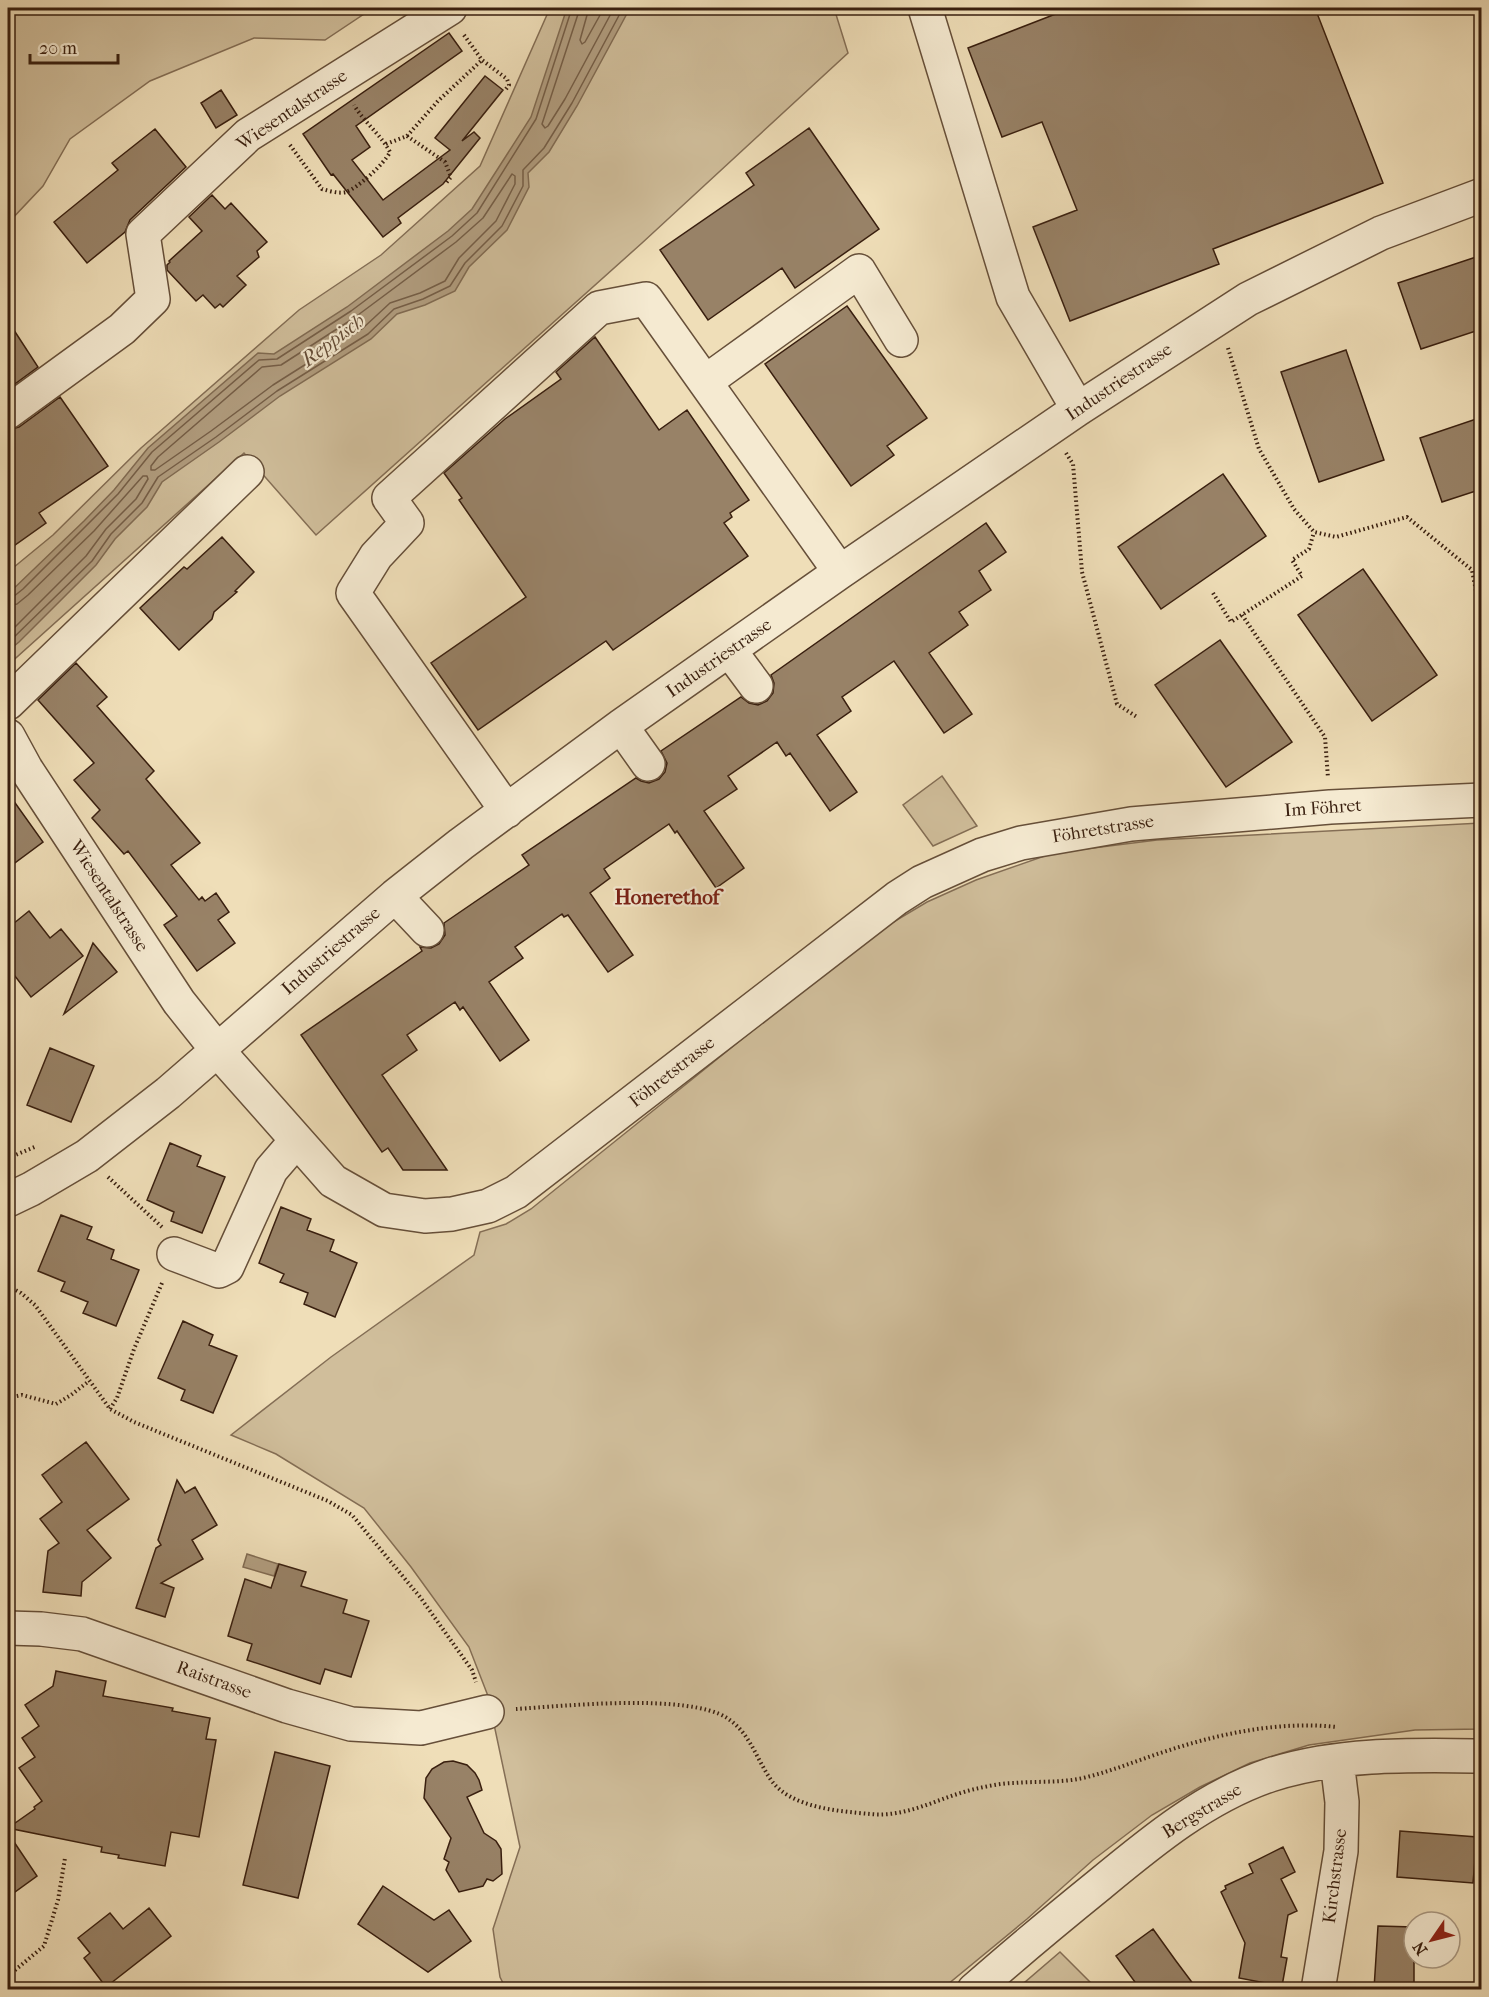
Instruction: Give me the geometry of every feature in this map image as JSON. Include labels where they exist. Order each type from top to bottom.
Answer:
[{"type":"street","points":[[925,8],[1013,297],[1078,409]]},
{"type":"street","name":"Wiesentalstrasse","points":[[8,411],[122,329],[153,299],[143,234],[248,135],[448,9]]},
{"type":"street","name":"Industriestrasse","points":[[8,1200],[87,1156],[218,1051],[395,896],[445,856],[621,726],[1050,428],[1248,299],[1381,233],[1482,195]]},
{"type":"street","points":[[705,382],[859,271],[902,340]]},
{"type":"street","points":[[507,811],[353,593],[376,556],[407,523],[389,498],[599,308],[646,299],[840,572]]},
{"type":"street","points":[[8,704],[247,472]]},
{"type":"street","points":[[730,651],[756,686]]},
{"type":"street","points":[[621,726],[648,764]]},
{"type":"street","name":"Wiesentalstrasse","points":[[8,736],[26,769],[131,931],[180,1002],[218,1051]]},
{"type":"street","name":"Im Föhret","points":[[1164,820],[1330,807],[1481,790]]},
{"type":"street","name":"Föhretstrasse","points":[[218,1051],[333,1181],[384,1210],[425,1216],[452,1214],[488,1206],[516,1192],[861,926],[922,882],[982,855],[1021,843],[1164,820]]},
{"type":"street","points":[[395,896],[427,930]]},
{"type":"street","points":[[174,1254],[219,1271],[227,1267],[271,1170],[296,1141]]},
{"type":"street","name":"Raistrasse","points":[[8,1628],[82,1634],[287,1706],[351,1724],[421,1728],[487,1712]]},
{"type":"street","name":"Bergstrasse","points":[[974,1989],[1116,1870],[1196,1811],[1232,1790],[1270,1775],[1337,1761],[1416,1755],[1482,1756]]},
{"type":"street","name":"Kirchstrasse","points":[[1318,1989],[1341,1851],[1342,1802],[1337,1761]]},
{"type":"path","points":[[448,9],[482,60],[507,79],[509,85],[506,89]]},
{"type":"path","points":[[386,144],[407,136],[438,100],[482,60]]},
{"type":"path","points":[[272,120],[322,189],[336,192],[347,191],[385,163],[390,152],[386,144],[363,120],[337,79]]},
{"type":"path","points":[[407,136],[445,162],[451,177],[446,183]]},
{"type":"path","points":[[1215,319],[1228,348],[1259,449],[1294,509],[1314,532],[1336,537],[1407,517],[1472,570],[1476,591],[1482,666],[1478,759],[1481,790]]},
{"type":"path","points":[[1050,428],[1073,464],[1082,572],[1117,704],[1137,717]]},
{"type":"path","points":[[1213,593],[1231,622],[1302,576],[1292,561],[1309,549],[1314,532]]},
{"type":"path","points":[[1242,615],[1325,737],[1330,807]]},
{"type":"path","points":[[87,1156],[176,1241],[174,1254],[134,1349],[117,1398],[110,1409]]},
{"type":"path","points":[[8,1286],[35,1305],[110,1409],[134,1422],[328,1501],[352,1515],[446,1631],[472,1670],[487,1712],[604,1705],[672,1704],[703,1709],[724,1717],[741,1728],[771,1780],[786,1795],[804,1804],[872,1814],[909,1811],[943,1797],[1002,1784],[1075,1779],[1111,1771],[1230,1734],[1272,1725],[1345,1728]]},
{"type":"path","points":[[8,1398],[22,1395],[56,1404],[89,1381]]},
{"type":"path","points":[[8,1976],[44,1946],[58,1900],[65,1858]]},
{"type":"shaded area","points":[[8,8],[373,8],[325,40],[254,38],[150,81],[70,139],[43,186],[8,223]]},
{"type":"shaded area","points":[[550,8],[834,8],[848,53],[642,243],[316,535],[244,453],[8,665],[8,572],[53,535],[141,448],[299,310],[381,255],[480,166]]},
{"type":"shaded area","points":[[942,776],[977,826],[933,846],[903,805]]},
{"type":"shaded area","points":[[1481,823],[1481,1729],[1415,1730],[1309,1745],[1250,1763],[1200,1787],[1152,1815],[1093,1860],[1027,1919],[942,1989],[506,1989],[500,1977],[493,1929],[520,1847],[488,1696],[469,1647],[411,1567],[364,1508],[276,1454],[231,1435],[331,1357],[474,1255],[480,1232],[506,1224],[531,1209],[762,1023],[890,924],[927,902],[976,880],[1053,853],[1157,840]]},
{"type":"shaded area","points":[[1060,1952],[1097,1989],[1017,1989]]},
{"type":"water","name":"Reppisch","points":[[567,8],[630,8],[577,106],[549,152],[528,173],[529,187],[507,230],[469,267],[455,291],[425,305],[397,314],[371,339],[280,396],[162,482],[147,507],[115,539],[96,565],[8,651],[8,594],[114,490],[148,448],[258,353],[274,354],[347,307],[448,231],[472,209],[531,117]]},
{"type":"water","points":[[247,1554],[278,1564],[274,1576],[243,1567]]},
{"type":"building","points":[[1071,8],[1315,8],[1383,183],[1213,249],[1219,264],[1070,321],[1033,227],[1077,210],[1042,122],[1002,137],[968,48]]},
{"type":"building","points":[[449,33],[462,51],[356,126],[370,147],[352,160],[383,200],[450,150],[435,138],[485,76],[503,90],[462,141],[474,132],[480,138],[443,184],[398,218],[401,223],[383,237],[333,174],[331,175],[303,134]]},
{"type":"building","points":[[221,90],[237,115],[216,128],[201,103]]},
{"type":"building","points":[[809,128],[879,229],[795,288],[782,268],[708,320],[660,250],[754,185],[746,173]]},
{"type":"building","points":[[155,129],[186,167],[130,220],[125,232],[87,263],[54,222],[118,170],[112,163]]},
{"type":"building","points":[[212,195],[225,209],[231,203],[267,242],[257,251],[259,257],[237,276],[246,285],[223,307],[220,304],[215,308],[203,295],[196,301],[167,270],[169,261],[202,231],[189,217]]},
{"type":"building","points":[[1482,255],[1482,329],[1421,349],[1398,283]]},
{"type":"building","points":[[847,306],[927,418],[887,446],[894,455],[851,486],[765,364]]},
{"type":"building","points":[[8,321],[38,367],[8,389]]},
{"type":"building","points":[[595,337],[659,430],[687,410],[749,500],[730,513],[732,517],[724,523],[748,556],[613,650],[606,641],[478,730],[431,663],[526,597],[459,500],[462,498],[444,473],[505,419],[561,379],[556,372]]},
{"type":"building","points":[[1346,350],[1384,460],[1319,482],[1281,372]]},
{"type":"building","points":[[60,397],[108,466],[39,513],[46,523],[8,550],[8,430],[19,427]]},
{"type":"building","points":[[1482,417],[1482,489],[1442,502],[1420,438]]},
{"type":"building","points":[[1223,474],[1266,536],[1161,609],[1118,547]]},
{"type":"building","points":[[986,523],[1006,552],[979,571],[991,590],[959,612],[968,625],[929,653],[972,714],[944,733],[894,661],[842,697],[851,711],[817,735],[857,792],[830,811],[790,753],[786,756],[777,742],[728,776],[737,789],[704,811],[744,868],[716,888],[677,831],[675,833],[669,824],[604,869],[610,878],[590,893],[633,955],[608,972],[568,915],[564,917],[562,914],[515,947],[523,958],[489,982],[529,1040],[500,1061],[463,1007],[460,1010],[455,1002],[407,1035],[417,1050],[382,1075],[447,1170],[403,1170],[388,1148],[382,1152],[301,1035],[422,951],[420,947],[431,948],[439,944],[445,935],[444,923],[529,865],[522,855],[636,778],[649,783],[659,779],[665,772],[667,763],[661,751],[741,697],[749,703],[758,705],[767,701],[773,693],[774,683],[771,675]]},
{"type":"building","points":[[222,537],[254,572],[235,591],[237,592],[214,612],[212,619],[179,650],[140,608],[184,567],[187,569]]},
{"type":"building","points":[[1363,569],[1437,675],[1372,721],[1298,615]]},
{"type":"building","points":[[1220,640],[1292,742],[1226,787],[1155,685]]},
{"type":"building","points":[[76,663],[107,697],[97,706],[154,771],[146,779],[200,843],[171,865],[199,900],[202,897],[205,901],[216,893],[229,912],[218,920],[235,943],[197,971],[164,925],[177,916],[128,851],[124,854],[92,818],[100,810],[74,780],[94,763],[38,700]]},
{"type":"building","points":[[8,793],[43,842],[8,868]]},
{"type":"building","points":[[29,911],[50,938],[61,929],[83,956],[31,997],[8,967],[8,928]]},
{"type":"building","points":[[93,943],[117,972],[64,1014]]},
{"type":"building","points":[[50,1048],[94,1066],[71,1122],[27,1105]]},
{"type":"building","points":[[170,1143],[201,1156],[197,1166],[225,1177],[202,1233],[171,1221],[174,1212],[147,1200]]},
{"type":"building","points":[[281,1207],[311,1219],[307,1230],[334,1240],[330,1251],[357,1263],[335,1317],[304,1304],[308,1293],[280,1282],[284,1274],[259,1263]]},
{"type":"building","points":[[61,1215],[92,1227],[87,1239],[114,1250],[111,1259],[139,1270],[116,1326],[83,1313],[88,1302],[61,1291],[65,1282],[38,1271]]},
{"type":"building","points":[[183,1321],[213,1335],[209,1345],[237,1356],[213,1413],[181,1400],[185,1390],[158,1378]]},
{"type":"building","points":[[86,1442],[129,1499],[87,1530],[111,1558],[82,1582],[81,1596],[43,1592],[48,1551],[59,1543],[40,1519],[62,1502],[42,1475]]},
{"type":"building","points":[[177,1480],[185,1493],[195,1487],[217,1525],[192,1540],[203,1559],[161,1583],[174,1588],[165,1617],[136,1608],[156,1548],[161,1545],[158,1540]]},
{"type":"building","points":[[279,1564],[306,1572],[301,1586],[347,1600],[343,1613],[369,1621],[351,1677],[325,1669],[320,1684],[247,1660],[252,1644],[228,1636],[245,1579],[271,1588]]},
{"type":"building","points":[[56,1671],[106,1681],[103,1696],[173,1708],[172,1711],[210,1718],[206,1739],[216,1740],[199,1837],[171,1832],[165,1866],[118,1858],[119,1855],[101,1852],[102,1847],[8,1828],[35,1809],[34,1807],[42,1801],[19,1768],[35,1757],[22,1738],[39,1726],[25,1705],[53,1686]]},
{"type":"building","points":[[275,1752],[330,1766],[298,1898],[243,1885]]},
{"type":"building","points":[[453,1761],[467,1765],[479,1780],[482,1790],[467,1797],[484,1833],[496,1841],[501,1849],[502,1874],[493,1881],[487,1879],[483,1886],[459,1892],[446,1870],[449,1862],[444,1859],[451,1838],[424,1798],[426,1778],[432,1769],[444,1762]]},
{"type":"building","points":[[1400,1831],[1477,1837],[1473,1883],[1397,1877]]},
{"type":"building","points":[[8,1833],[37,1876],[8,1897]]},
{"type":"building","points":[[1283,1847],[1295,1872],[1281,1879],[1297,1911],[1288,1915],[1281,1957],[1287,1958],[1282,1986],[1239,1978],[1245,1943],[1221,1892],[1226,1889],[1225,1886],[1253,1873],[1249,1864]]},
{"type":"building","points":[[383,1886],[434,1920],[449,1910],[471,1941],[428,1972],[358,1924]]},
{"type":"building","points":[[149,1908],[171,1936],[106,1987],[84,1958],[90,1953],[78,1938],[110,1913],[123,1929]]},
{"type":"building","points":[[1378,1926],[1402,1927],[1402,1970],[1414,1970],[1414,1989],[1374,1989]]},
{"type":"building","points":[[1153,1929],[1197,1989],[1140,1989],[1116,1956]]},
{"type":"district","name":"Honerethof","points":[[667,897]]}]
